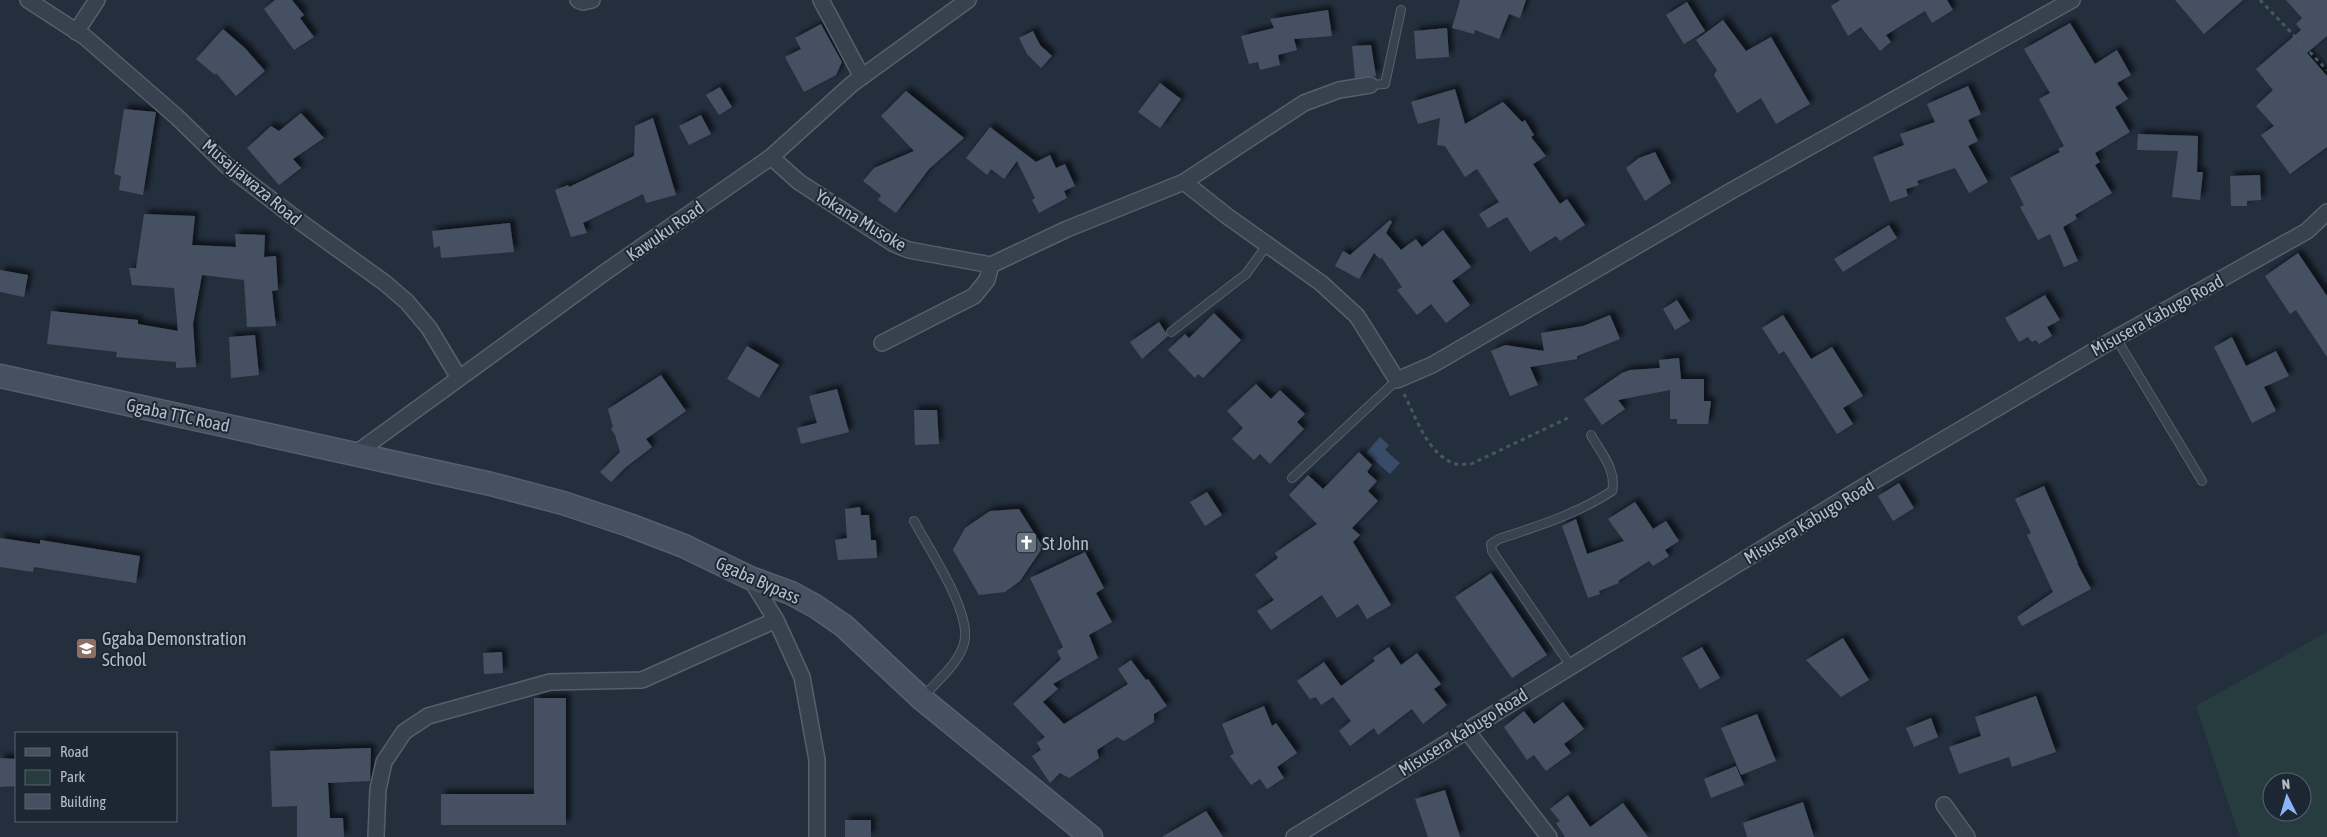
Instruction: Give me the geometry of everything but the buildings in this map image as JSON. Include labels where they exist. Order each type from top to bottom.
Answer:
[{"type":"street","name":"Musajjawaza Road","points":[[28,0],[85,37],[177,117],[226,165],[385,283],[407,302],[429,328],[459,378]]},
{"type":"street","points":[[76,32],[97,0]]},
{"type":"street","points":[[578,0],[583,2],[592,0]]},
{"type":"street","points":[[821,0],[862,77]]},
{"type":"street","name":"Kawuku Road","points":[[355,454],[604,273],[771,157],[862,77],[968,0]]},
{"type":"street","points":[[1184,182],[1321,283],[1358,316],[1397,380],[1432,365],[1731,191],[2072,0]]},
{"type":"street","points":[[882,343],[974,296],[987,280],[990,265],[1067,229],[1184,182],[1304,103],[1339,90],[1370,85]]},
{"type":"street","name":"Yokana Musoke","points":[[771,157],[799,182],[894,244],[909,250],[990,265]]},
{"type":"street","name":"Misusera Kabugo Road","points":[[1294,837],[1844,498],[2116,338],[2307,231],[2327,212]]},
{"type":"street","name":"Ggaba TTC Road","points":[[0,376],[355,454]]},
{"type":"street","name":"Ggaba Bypass","points":[[355,454],[491,484],[563,503],[684,546],[750,578],[791,594],[815,606],[844,626],[922,699],[1091,837]]},
{"type":"street","points":[[750,578],[776,620],[802,677],[817,760],[817,837]]},
{"type":"street","points":[[376,837],[378,789],[384,762],[404,732],[428,716],[550,682],[642,680],[776,620]]},
{"type":"street","points":[[1467,731],[1548,837]]},
{"type":"street","points":[[1944,805],[1967,837]]},
{"type":"lane","points":[[1370,85],[1385,84],[1402,10]]},
{"type":"lane","points":[[1171,332],[1246,274],[1267,245]]},
{"type":"lane","points":[[2116,338],[2202,481]]},
{"type":"lane","points":[[1292,478],[1397,380]]},
{"type":"lane","points":[[1571,666],[1492,551],[1491,544],[1499,539],[1560,519],[1597,501],[1612,491],[1615,481],[1612,470],[1591,435]]},
{"type":"lane","points":[[914,522],[962,612],[965,638],[956,660],[922,699]]},
{"type":"path","points":[[2260,0],[2327,70]]},
{"type":"path","points":[[1397,380],[1428,440],[1440,457],[1457,465],[1471,464],[1570,417]]},
{"type":"green space","points":[[2327,632],[2327,837],[2240,837],[2196,706]]},
{"type":"water","points":[[1380,437],[1389,445],[1385,450],[1400,463],[1390,474],[1366,453]]},
{"type":"place","name":"St John","points":[[1026,543]]},
{"type":"place","name":"Ggaba Demonstration School","points":[[86,648]]}]
